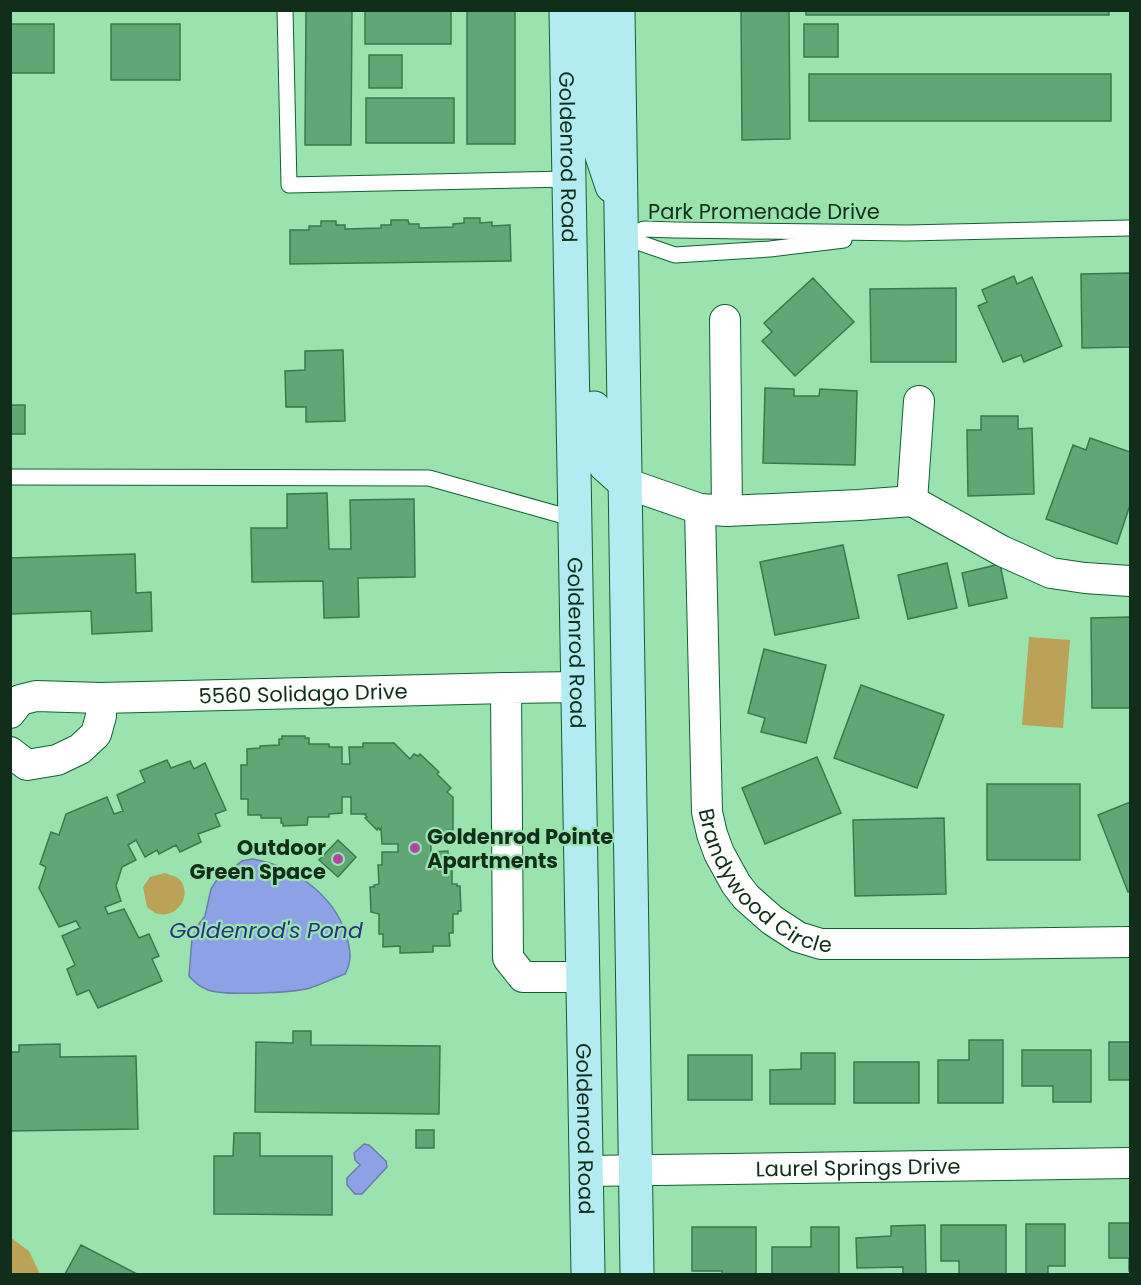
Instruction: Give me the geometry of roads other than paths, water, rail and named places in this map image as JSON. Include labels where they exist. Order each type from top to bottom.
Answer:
[{"type":"main road","name":"Goldenrod Road","points":[[566,10],[588,1269]]},
{"type":"main road","points":[[593,10],[594,132],[622,226]]},
{"type":"main road","points":[[618,10],[637,1275]]},
{"type":"main road","points":[[570,178],[591,239],[594,447],[605,465],[625,483]]},
{"type":"street","name":"Brandywood Circle","points":[[725,320],[714,510],[702,562],[707,812],[712,834],[727,870],[736,884],[746,897],[772,920],[798,937],[821,944],[1131,942]]},
{"type":"street","points":[[912,501],[919,401]]},
{"type":"street","points":[[625,483],[714,510],[912,501],[1002,551],[1051,573],[1085,578],[1131,580]]},
{"type":"street","name":"5560 Solidago Drive","points":[[10,713],[20,700],[36,696],[100,698],[578,687]]},
{"type":"street","points":[[506,688],[507,958],[523,977],[583,977]]},
{"type":"street","points":[[10,752],[27,765],[57,760],[80,749],[96,734],[101,717],[100,698]]},
{"type":"street","name":"Laurel Springs Drive","points":[[586,1171],[1131,1163]]},
{"type":"lane","points":[[285,10],[288,185],[570,178]]},
{"type":"lane","name":"Park Promenade Drive","points":[[622,226],[675,255],[770,249],[907,233]]},
{"type":"lane","name":"Park Promenade Drive","points":[[622,226],[675,230],[907,233],[1131,228]]},
{"type":"lane","points":[[10,477],[429,478],[575,519]]},
{"type":"water","name":"Goldenrod's Pond","points":[[252,859],[267,862],[296,875],[321,894],[331,906],[340,920],[349,944],[350,959],[345,974],[310,988],[259,993],[208,990],[189,976],[192,938],[205,916],[211,889],[216,881],[242,861]]},
{"type":"water","points":[[364,1144],[369,1145],[386,1161],[387,1167],[362,1194],[355,1194],[347,1185],[347,1178],[360,1165],[355,1160],[354,1153]]},
{"type":"place","name":"Goldenrod Pointe Apartments","points":[[415,848]]},
{"type":"place","name":"Outdoor Green Space","points":[[338,859]]}]
